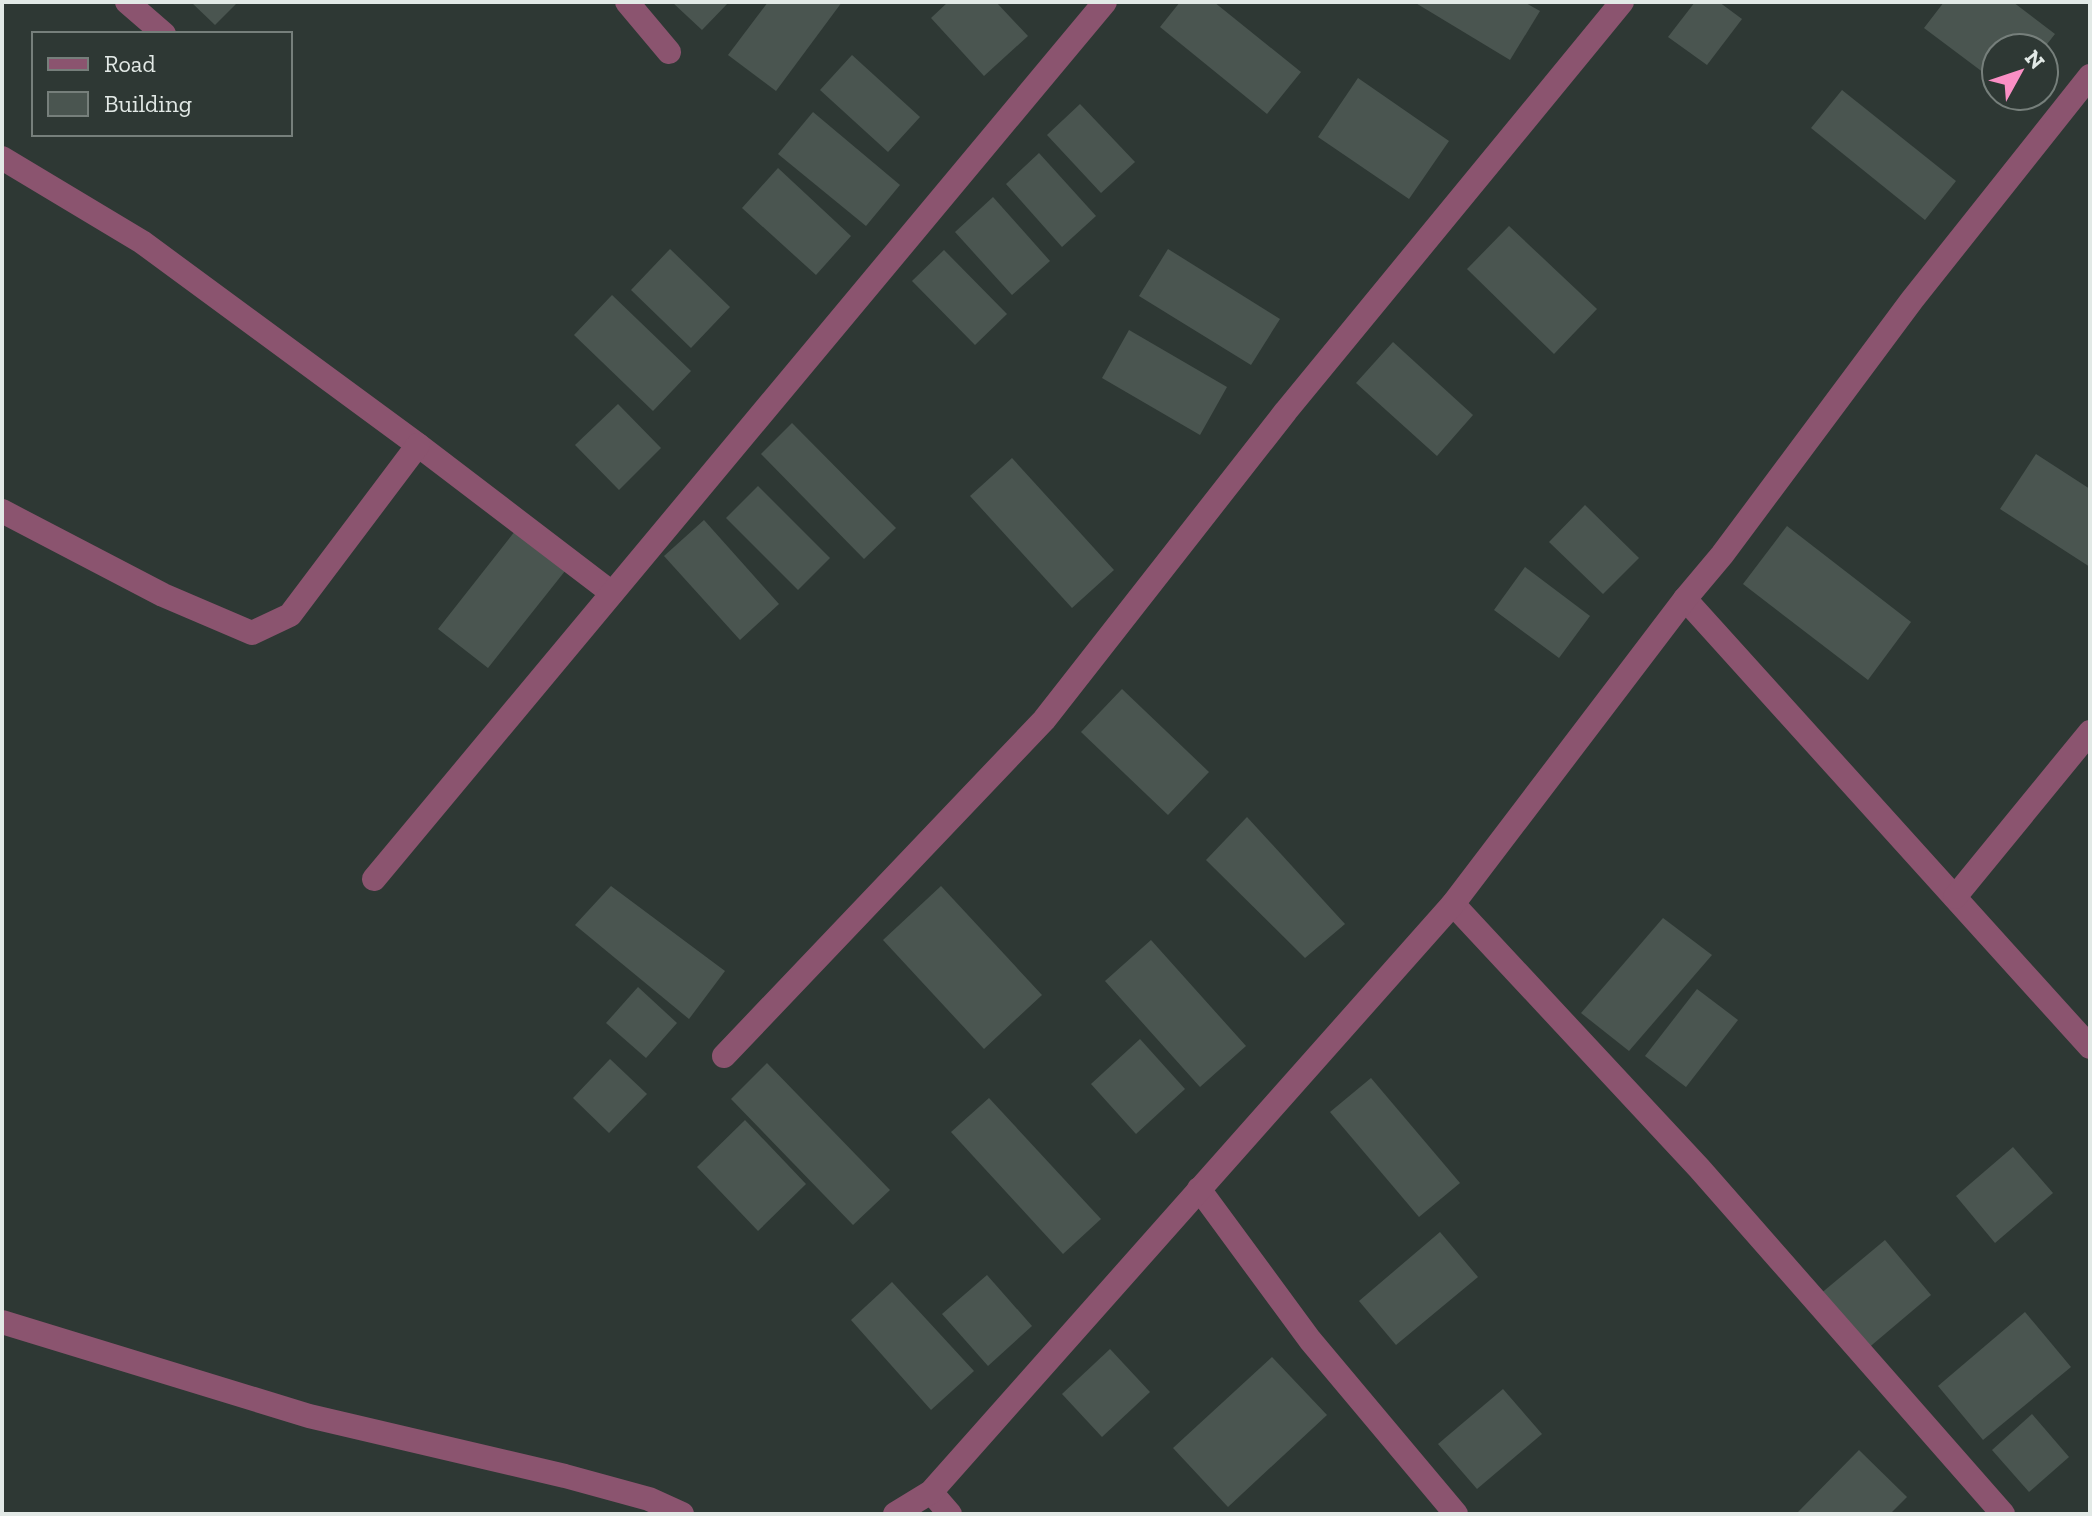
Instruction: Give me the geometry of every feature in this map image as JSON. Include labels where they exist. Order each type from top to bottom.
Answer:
[{"type":"street","points":[[127,2],[162,32]]},
{"type":"street","points":[[627,2],[669,52]]},
{"type":"street","points":[[374,879],[1105,2]]},
{"type":"street","points":[[724,1056],[1044,720],[1286,411],[1622,2]]},
{"type":"street","points":[[895,1514],[931,1492],[1453,904],[1685,599],[1722,555],[1912,300],[2090,76]]},
{"type":"street","points":[[2,158],[142,242],[418,445],[612,593]]},
{"type":"street","points":[[2,511],[163,595],[252,633],[290,615],[418,445]]},
{"type":"street","points":[[1685,599],[2090,1047]]},
{"type":"street","points":[[1955,897],[2090,732]]},
{"type":"street","points":[[1453,904],[1699,1168],[2003,1514]]},
{"type":"street","points":[[1199,1189],[1310,1340],[1456,1514]]},
{"type":"street","points":[[2,1322],[309,1416],[565,1476],[649,1499],[682,1514]]},
{"type":"street","points":[[931,1492],[950,1514]]},
{"type":"building","points":[[191,2],[238,2],[215,25]]},
{"type":"building","points":[[672,2],[729,2],[702,30]]},
{"type":"building","points":[[768,2],[842,2],[776,91],[728,55]]},
{"type":"building","points":[[948,2],[996,2],[1028,36],[984,76],[931,18]]},
{"type":"building","points":[[1180,2],[1214,2],[1301,72],[1267,114],[1160,27]]},
{"type":"building","points":[[1414,2],[1524,2],[1540,11],[1510,60]]},
{"type":"building","points":[[1695,2],[1719,2],[1742,19],[1707,65],[1668,37]]},
{"type":"building","points":[[1944,2],[2013,2],[2052,32],[1980,32],[1980,70],[1924,28]]},
{"type":"building","points":[[852,55],[920,117],[888,152],[820,90]]},
{"type":"building","points":[[1358,78],[1449,141],[1409,199],[1318,137]]},
{"type":"building","points":[[1842,90],[1956,181],[1925,220],[1811,128]]},
{"type":"building","points":[[1080,104],[1135,162],[1101,193],[1047,135]]},
{"type":"building","points":[[813,112],[900,185],[866,226],[778,154]]},
{"type":"building","points":[[1039,153],[1096,216],[1062,247],[1006,184]]},
{"type":"building","points":[[778,168],[851,236],[816,275],[742,208]]},
{"type":"building","points":[[993,197],[1050,261],[1012,295],[955,232]]},
{"type":"building","points":[[1509,226],[1597,309],[1554,354],[1467,269]]},
{"type":"building","points":[[670,249],[730,307],[691,348],[631,290]]},
{"type":"building","points":[[1168,249],[1280,319],[1251,365],[1139,296]]},
{"type":"building","points":[[944,250],[1007,314],[975,345],[912,281]]},
{"type":"building","points":[[612,295],[691,371],[653,411],[574,335]]},
{"type":"building","points":[[1129,330],[1227,387],[1200,435],[1102,378]]},
{"type":"building","points":[[1393,342],[1473,415],[1437,456],[1356,383]]},
{"type":"building","points":[[618,404],[661,448],[619,490],[575,445]]},
{"type":"building","points":[[792,423],[896,528],[864,559],[761,454]]},
{"type":"building","points":[[2036,454],[2090,489],[2090,567],[2000,509]]},
{"type":"building","points":[[1012,458],[1114,570],[1072,608],[970,496]]},
{"type":"building","points":[[758,486],[830,558],[798,590],[726,518]]},
{"type":"building","points":[[1585,505],[1639,558],[1603,594],[1549,542]]},
{"type":"building","points":[[704,520],[779,604],[740,640],[664,556]]},
{"type":"building","points":[[519,526],[569,566],[488,668],[438,629]]},
{"type":"building","points":[[1787,526],[1911,622],[1868,680],[1743,584]]},
{"type":"building","points":[[1525,567],[1590,616],[1559,658],[1494,610]]},
{"type":"building","points":[[1122,689],[1209,772],[1168,815],[1081,732]]},
{"type":"building","points":[[1247,817],[1345,924],[1305,958],[1206,860]]},
{"type":"building","points":[[611,886],[725,971],[689,1019],[575,925]]},
{"type":"building","points":[[941,886],[1042,995],[984,1049],[883,940]]},
{"type":"building","points":[[1663,918],[1712,955],[1629,1051],[1581,1013]]},
{"type":"building","points":[[1151,940],[1246,1046],[1200,1087],[1105,981]]},
{"type":"building","points":[[638,987],[677,1023],[646,1058],[606,1023]]},
{"type":"building","points":[[1697,989],[1738,1020],[1686,1087],[1645,1056]]},
{"type":"building","points":[[1140,1039],[1185,1089],[1136,1134],[1091,1084]]},
{"type":"building","points":[[610,1059],[647,1094],[609,1133],[573,1098]]},
{"type":"building","points":[[767,1063],[890,1190],[853,1225],[731,1099]]},
{"type":"building","points":[[1371,1078],[1460,1183],[1419,1217],[1330,1112]]},
{"type":"building","points":[[989,1098],[1101,1219],[1063,1254],[951,1132]]},
{"type":"building","points":[[745,1120],[806,1184],[758,1231],[697,1167]]},
{"type":"building","points":[[2013,1147],[2053,1193],[1995,1243],[1956,1196]]},
{"type":"building","points":[[1440,1232],[1478,1277],[1396,1345],[1359,1301]]},
{"type":"building","points":[[1885,1240],[1931,1295],[1866,1350],[1819,1295]]},
{"type":"building","points":[[987,1275],[1032,1326],[988,1366],[942,1314]]},
{"type":"building","points":[[892,1282],[974,1371],[931,1410],[851,1320]]},
{"type":"building","points":[[2025,1312],[2071,1367],[1983,1440],[1938,1386]]},
{"type":"building","points":[[1110,1349],[1150,1392],[1102,1437],[1062,1394]]},
{"type":"building","points":[[1272,1357],[1327,1415],[1228,1507],[1173,1448]]},
{"type":"building","points":[[1503,1389],[1542,1434],[1477,1489],[1438,1444]]},
{"type":"building","points":[[2032,1414],[2069,1457],[2029,1492],[1992,1450]]},
{"type":"building","points":[[1859,1450],[1907,1497],[1890,1514],[1796,1514]]}]
